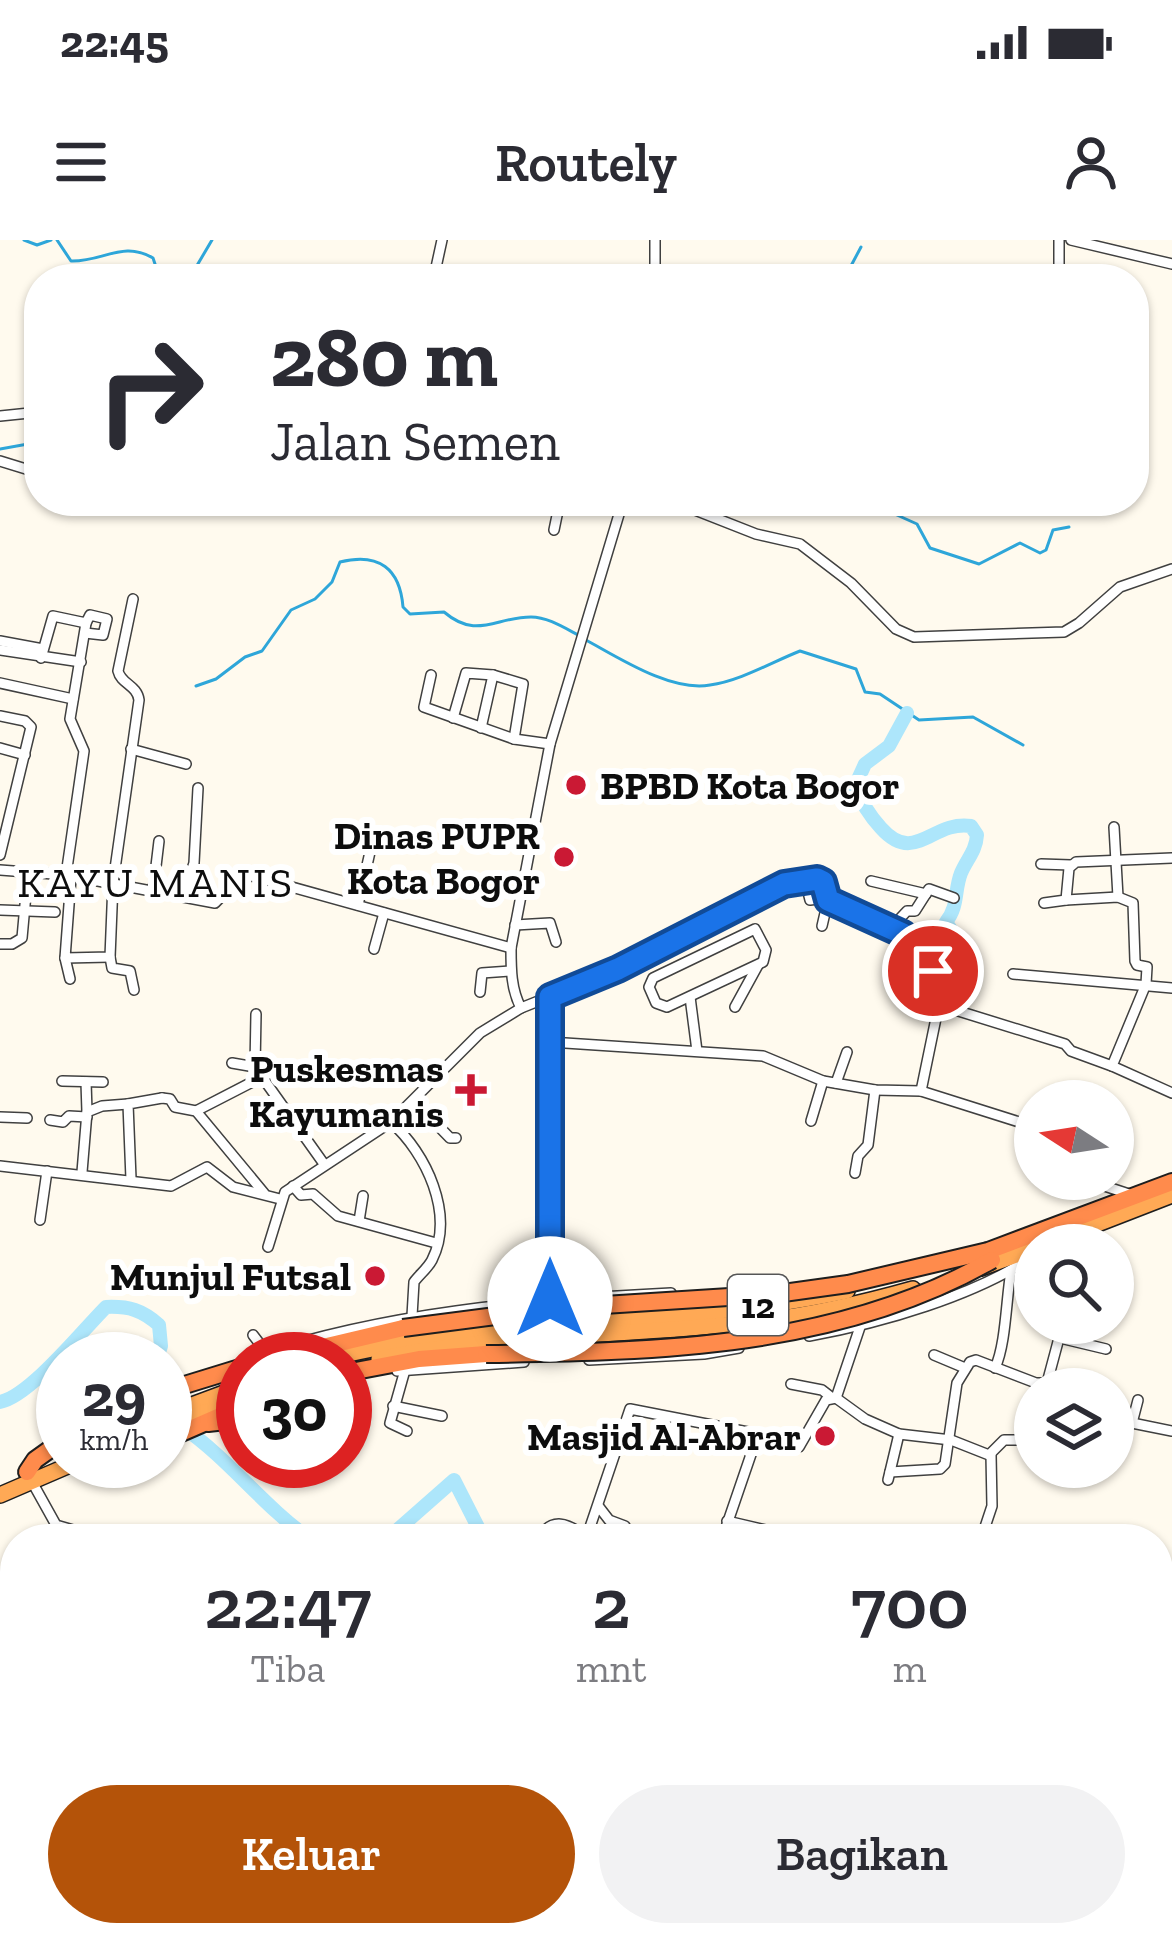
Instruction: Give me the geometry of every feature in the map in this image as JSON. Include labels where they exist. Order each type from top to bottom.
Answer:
[{"type":"highway","name":"12","points":[[1134,1195],[1172,1187]]},
{"type":"highway","name":"12","points":[[1092,1224],[1172,1187]]},
{"type":"highway","points":[[367,1332],[408,1322],[776,1294],[885,1277],[990,1256],[1172,1187]]},
{"type":"highway","name":"12","points":[[372,1349],[412,1340],[549,1330],[749,1323],[858,1305],[1121,1200]]},
{"type":"highway","name":"12","points":[[372,1365],[416,1351],[549,1330],[797,1302],[923,1280],[1014,1254]]},
{"type":"highway","points":[[372,1369],[419,1359],[668,1350],[751,1340],[865,1312],[962,1277],[990,1256]]},
{"type":"highway","points":[[201,1417],[216,1406]]},
{"type":"highway","points":[[192,1422],[216,1412]]},
{"type":"highway","points":[[192,1416],[216,1418]]},
{"type":"highway","points":[[29,1476],[36,1459]]},
{"type":"highway","points":[[0,1495],[36,1472]]},
{"type":"highway","points":[[0,1485],[36,1474]]},
{"type":"street","points":[[1071,240],[1124,246],[1172,264]]},
{"type":"street","points":[[554,530],[557,516]]},
{"type":"street","points":[[521,1008],[511,971],[511,948],[549,750],[618,516]]},
{"type":"street","points":[[710,516],[800,544],[843,576],[896,629],[914,638],[1064,632],[1120,587],[1172,569]]},
{"type":"street","points":[[133,599],[118,671],[138,694],[112,883],[110,957],[112,968],[130,971],[134,990]]},
{"type":"street","points":[[42,653],[53,616],[86,628],[71,727],[84,751],[69,876],[64,958],[70,980]]},
{"type":"street","points":[[0,646],[81,662]]},
{"type":"street","points":[[453,718],[466,673],[472,670],[524,684],[518,740]]},
{"type":"street","points":[[431,675],[423,706],[549,750]]},
{"type":"street","points":[[481,728],[493,675]]},
{"type":"street","points":[[0,683],[73,699]]},
{"type":"street","points":[[0,716],[30,724],[0,855]]},
{"type":"street","points":[[0,748],[25,755]]},
{"type":"street","points":[[131,749],[186,764]]},
{"type":"street","points":[[0,784],[16,787]]},
{"type":"street","points":[[183,897],[194,863],[198,788]]},
{"type":"street","points":[[1114,827],[1118,898]]},
{"type":"street","points":[[153,890],[159,841]]},
{"type":"street","points":[[358,905],[370,852]]},
{"type":"street","points":[[1040,864],[1172,858]]},
{"type":"street","points":[[821,926],[827,899],[822,880],[830,865]]},
{"type":"street","points":[[1066,900],[1071,865]]},
{"type":"street","points":[[0,869],[69,876],[219,903],[240,877],[252,876],[511,948]]},
{"type":"street","points":[[0,944],[22,938],[28,872]]},
{"type":"street","points":[[806,880],[810,900],[827,899],[891,928],[908,938],[933,971],[941,989],[921,1091]]},
{"type":"street","points":[[268,1247],[280,1199],[324,1164],[391,1122],[479,1033],[521,1008],[618,969],[784,884],[822,880]]},
{"type":"street","points":[[871,881],[926,894]]},
{"type":"street","points":[[891,928],[907,911],[915,911],[932,889],[954,898]]},
{"type":"street","points":[[1044,903],[1118,898],[1133,902],[1135,961],[1147,967],[1146,984],[1112,1066]]},
{"type":"street","points":[[0,910],[55,912]]},
{"type":"street","points":[[374,949],[384,913]]},
{"type":"street","points":[[515,925],[552,924],[556,942]]},
{"type":"street","points":[[750,930],[759,931],[765,959],[690,997],[660,1006],[649,983],[750,930]]},
{"type":"street","points":[[64,958],[110,957]]},
{"type":"street","points":[[735,1007],[758,965]]},
{"type":"street","points":[[480,992],[482,973],[511,971]]},
{"type":"street","points":[[1012,974],[1172,988]]},
{"type":"street","points":[[549,1330],[550,997]]},
{"type":"street","points":[[690,997],[698,1051]]},
{"type":"street","points":[[939,1005],[1065,1044],[1071,1051],[1167,1090],[1172,1073]]},
{"type":"street","points":[[256,1014],[259,1072],[324,1164]]},
{"type":"street","points":[[550,1042],[764,1056],[823,1081],[875,1090],[921,1091],[1014,1120]]},
{"type":"street","points":[[836,1083],[847,1052]]},
{"type":"street","points":[[232,1063],[259,1072]]},
{"type":"street","points":[[196,1111],[259,1072]]},
{"type":"street","points":[[62,1081],[103,1082]]},
{"type":"street","points":[[811,1121],[823,1081]]},
{"type":"street","points":[[82,1172],[86,1082]]},
{"type":"street","points":[[855,1172],[859,1156],[868,1148],[875,1090]]},
{"type":"street","points":[[50,1120],[63,1122],[102,1106],[161,1094],[176,1107],[196,1111],[264,1193]]},
{"type":"street","points":[[413,1101],[450,1138],[456,1138]]},
{"type":"street","points":[[128,1104],[131,1179]]},
{"type":"street","points":[[0,1117],[27,1118]]},
{"type":"street","points":[[391,1122],[415,1148],[432,1180],[438,1215],[430,1265],[412,1287],[408,1322],[550,1299],[717,1290],[715,1310]]},
{"type":"street","points":[[0,1166],[171,1186],[207,1167],[233,1187],[280,1199]]},
{"type":"street","points":[[40,1220],[47,1172]]},
{"type":"street","points":[[293,1186],[301,1195],[313,1194],[338,1216],[436,1243]]},
{"type":"street","points":[[359,1221],[363,1196]]},
{"type":"street","points":[[372,1372],[704,1354],[861,1327],[1012,1271]]},
{"type":"street","points":[[995,1367],[1004,1341],[1002,1326],[1012,1271]]},
{"type":"street","points":[[834,1398],[861,1327],[858,1305]]},
{"type":"street","points":[[1085,1344],[1106,1349]]},
{"type":"street","points":[[934,1355],[965,1368]]},
{"type":"street","points":[[899,1434],[889,1476],[940,1469],[951,1440],[957,1383],[965,1368],[976,1360],[1014,1374]]},
{"type":"street","points":[[405,1370],[392,1426],[407,1431]]},
{"type":"street","points":[[791,1384],[822,1390],[899,1434],[951,1440],[991,1455]]},
{"type":"street","points":[[592,1524],[630,1409],[758,1434],[799,1447],[826,1400],[834,1398]]},
{"type":"street","points":[[1134,1415],[1138,1400]]},
{"type":"street","points":[[393,1406],[442,1416]]},
{"type":"street","points":[[1134,1423],[1172,1431]]},
{"type":"street","points":[[726,1524],[758,1434]]},
{"type":"street","points":[[985,1524],[992,1506],[991,1455],[1004,1440],[1014,1440]]},
{"type":"street","points":[[29,1476],[55,1524]]},
{"type":"street","points":[[599,1507],[609,1520],[620,1524]]},
{"type":"street","points":[[727,1521],[740,1524]]},
{"type":"waterway","points":[[24,240],[37,245],[51,240]]},
{"type":"waterway","points":[[57,240],[71,261],[132,251],[153,258],[155,264]]},
{"type":"waterway","points":[[198,264],[212,240]]},
{"type":"waterway","points":[[852,264],[861,247]]},
{"type":"waterway","points":[[0,449],[24,445]]},
{"type":"waterway","points":[[899,516],[917,524],[930,548],[979,564],[1020,543],[1040,553],[1046,550],[1053,530],[1069,527]]},
{"type":"waterway","points":[[196,686],[262,651],[291,610],[315,599],[332,582],[340,562],[354,560],[385,566],[410,614],[444,612],[477,626],[537,617],[578,635]]},
{"type":"waterway","points":[[586,640],[646,672],[695,686],[733,680],[800,651],[856,669],[865,692],[880,694],[919,720],[973,717],[1023,745]]},
{"type":"waterway","points":[[907,713],[889,746],[865,764],[855,786],[869,813],[893,839],[914,842],[957,826],[971,826],[977,835],[946,922],[961,945],[961,958],[975,971]]},
{"type":"waterway","points":[[82,1332],[106,1307],[135,1310],[159,1325],[160,1332]]},
{"type":"waterway","points":[[0,1402],[36,1379]]},
{"type":"waterway","points":[[192,1434],[291,1524]]},
{"type":"waterway","points":[[404,1524],[454,1480],[476,1524]]},
{"type":"place","name":"BPBD Kota Bogor","points":[[576,785]]},
{"type":"place","name":"Dinas PUPR Kota Bogor","points":[[564,857]]},
{"type":"place","name":"Puskesmas Kayumanis","points":[[471,1090]]},
{"type":"place","name":"Munjul Futsal","points":[[375,1276]]},
{"type":"place","name":"Masjid Al-Abrar","points":[[825,1436]]},
{"type":"district","name":"KAYU MANIS","points":[[156,882]]},
{"type":"route","points":[[550,1299],[550,997],[618,969],[784,884],[817,879],[822,880],[828,900],[903,934],[933,971]]}]
